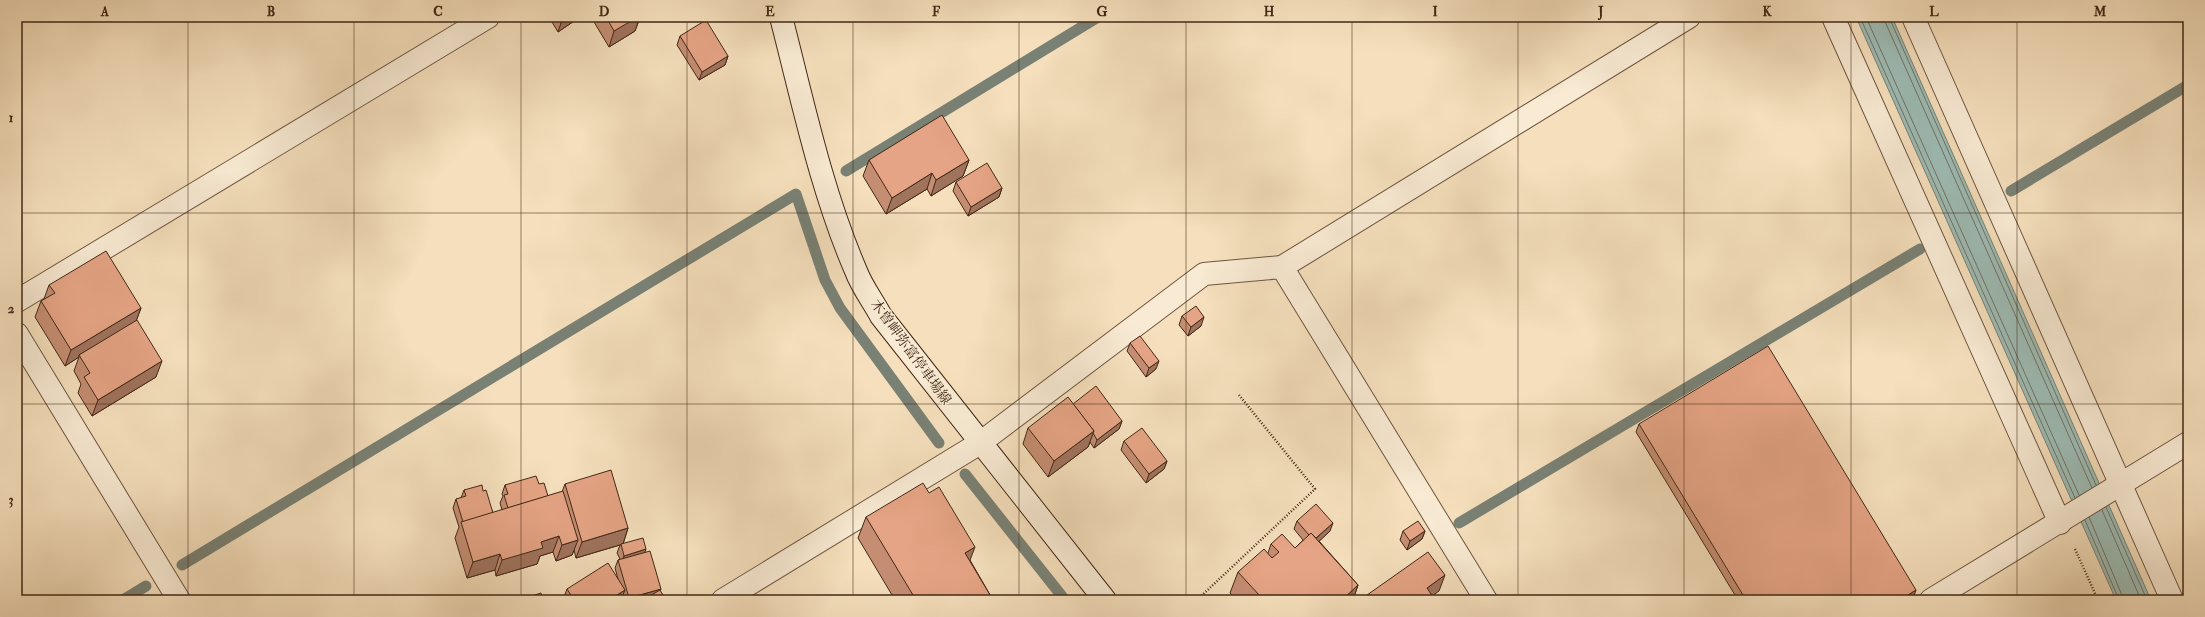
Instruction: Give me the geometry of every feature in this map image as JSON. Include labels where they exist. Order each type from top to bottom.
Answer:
[{"type":"street","points":[[17,301],[488,17]]},
{"type":"street","name":"木曽岬弥富停車場線","points":[[781,17],[818,158],[838,224],[856,272],[881,316],[1105,600]]},
{"type":"street","points":[[723,600],[980,443],[1204,274],[1282,267],[1689,17]]},
{"type":"street","points":[[1833,17],[2064,520]]},
{"type":"street","points":[[1913,17],[2119,484],[2172,600]]},
{"type":"street","points":[[1282,267],[1486,600]]},
{"type":"street","points":[[17,334],[179,600]]},
{"type":"street","points":[[1932,600],[2188,443]]},
{"type":"path","points":[[1197,600],[1315,489],[1239,395]]},
{"type":"path","points":[[2064,520],[2071,540],[2098,600]]},
{"type":"water","points":[[1856,17],[1892,17],[2151,600],[2116,600]]},
{"type":"building","points":[[557,17],[570,17],[561,23]]},
{"type":"building","points":[[606,17],[638,17],[614,31]]},
{"type":"building","points":[[706,20],[728,56],[702,72],[680,36]]},
{"type":"building","points":[[942,115],[969,160],[936,180],[932,173],[892,198],[869,160]]},
{"type":"building","points":[[987,163],[1002,188],[971,207],[956,182]]},
{"type":"building","points":[[106,251],[141,308],[71,350],[41,301],[55,293],[49,285]]},
{"type":"building","points":[[1196,306],[1204,317],[1191,327],[1182,316]]},
{"type":"building","points":[[137,320],[162,361],[98,400],[84,377],[90,373],[79,355]]},
{"type":"building","points":[[1140,336],[1159,361],[1149,368],[1130,343]]},
{"type":"building","points":[[1768,346],[1916,590],[1900,600],[1746,600],[1639,424]]},
{"type":"building","points":[[1096,386],[1122,421],[1097,440],[1093,433],[1094,431],[1073,404]]},
{"type":"building","points":[[1068,397],[1094,431],[1054,461],[1028,428]]},
{"type":"building","points":[[1142,428],[1167,461],[1149,474],[1124,441]]},
{"type":"building","points":[[611,470],[628,528],[582,542],[565,484]]},
{"type":"building","points":[[536,476],[539,484],[544,483],[548,496],[508,508],[504,495],[508,494],[505,485]]},
{"type":"building","points":[[923,483],[929,493],[939,487],[975,547],[965,553],[993,600],[916,600],[866,517]]},
{"type":"building","points":[[482,485],[483,491],[486,490],[493,513],[463,522],[456,499],[466,496],[464,490]]},
{"type":"building","points":[[563,491],[578,540],[562,545],[559,536],[541,542],[543,548],[502,560],[500,554],[473,562],[461,522]]},
{"type":"building","points":[[1316,504],[1333,523],[1316,538],[1311,533],[1309,535],[1297,521]]},
{"type":"building","points":[[1418,521],[1425,531],[1410,541],[1403,531]]},
{"type":"building","points":[[1311,533],[1358,585],[1342,600],[1255,600],[1260,596],[1238,572],[1264,549],[1272,558],[1279,552],[1271,544],[1282,534],[1295,548]]},
{"type":"building","points":[[643,538],[646,549],[624,556],[621,544]]},
{"type":"building","points":[[650,551],[661,589],[629,598],[618,560]]},
{"type":"building","points":[[1428,552],[1445,575],[1427,588],[1435,600],[1360,600]]},
{"type":"building","points":[[608,563],[625,590],[609,600],[574,600],[567,589]]},
{"type":"building","points":[[660,590],[666,600],[643,600]]},
{"type":"building","points":[[541,593],[543,600],[519,600]]},
{"type":"waterway","points":[[846,171],[1098,17]]},
{"type":"waterway","points":[[2011,191],[2188,85]]},
{"type":"waterway","points":[[182,565],[796,194],[825,280],[840,308],[939,443]]},
{"type":"waterway","points":[[1459,523],[1920,249]]},
{"type":"waterway","points":[[965,474],[1065,600]]},
{"type":"waterway","points":[[123,600],[146,586]]}]
